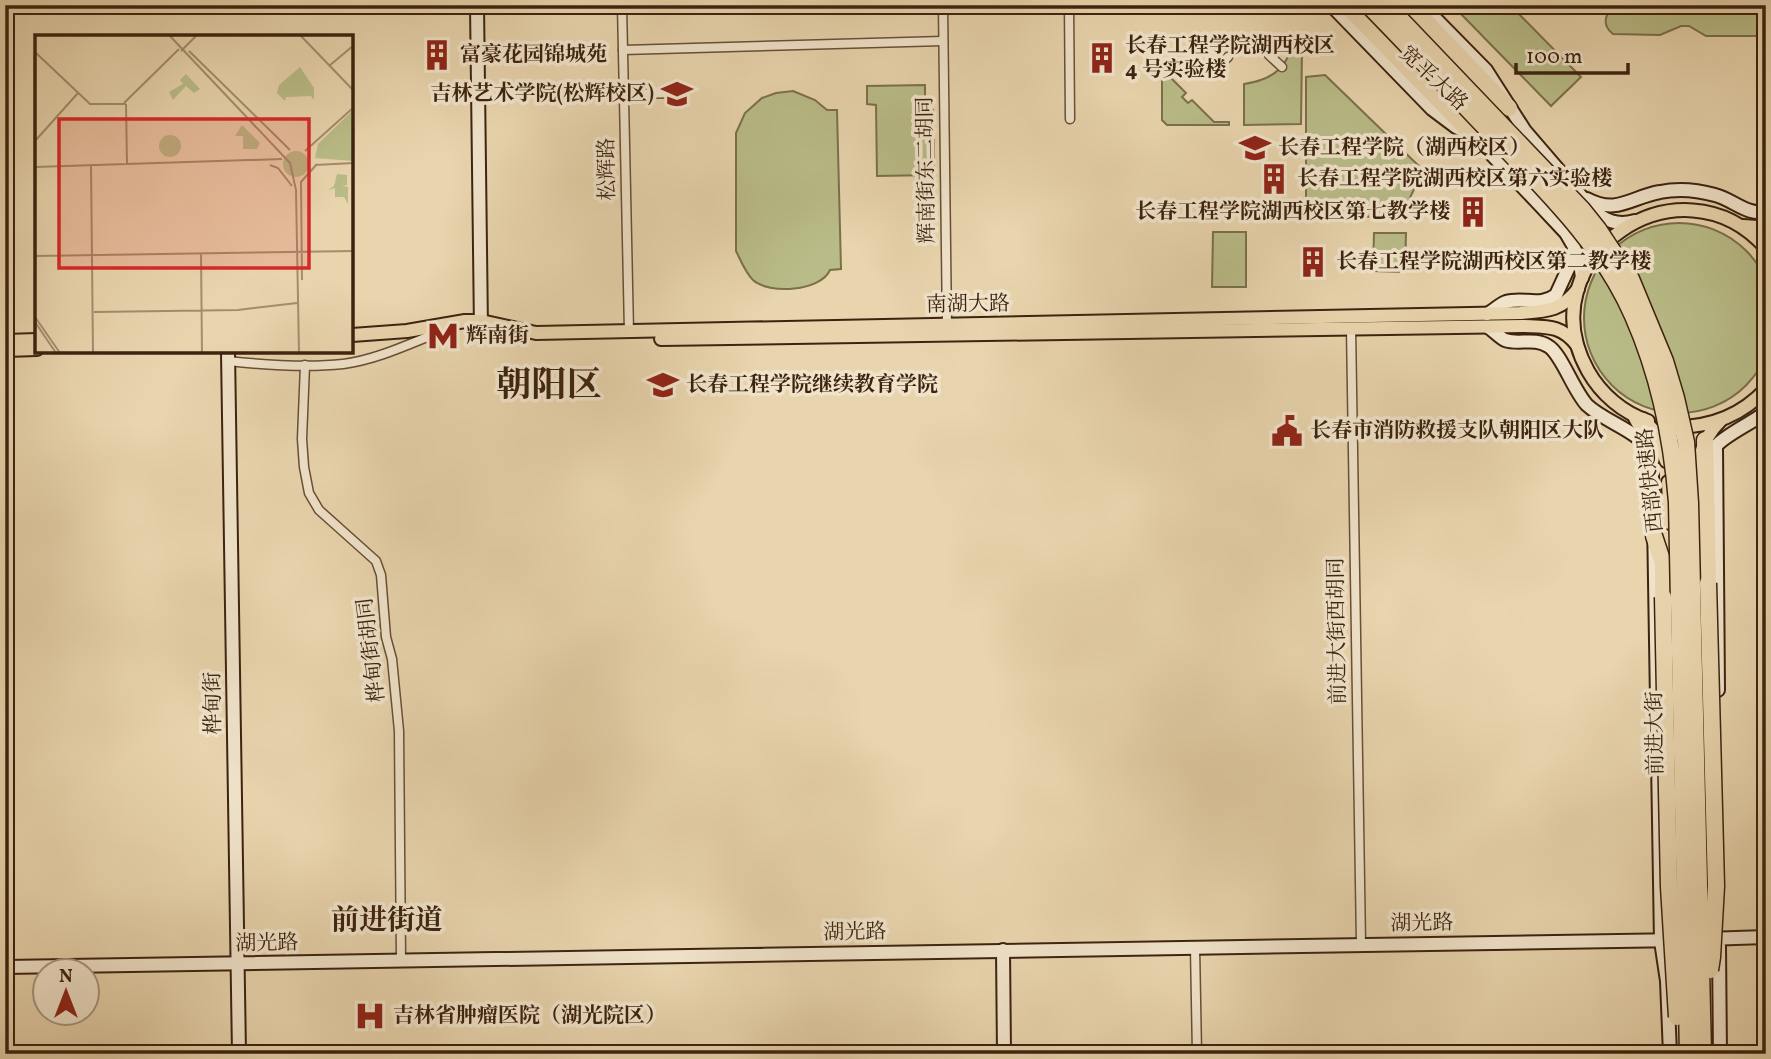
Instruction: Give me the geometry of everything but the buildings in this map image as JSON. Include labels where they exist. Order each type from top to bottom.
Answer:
[{"type":"highway","points":[[1346,5],[1472,135]]},
{"type":"highway","name":"西部快速路","points":[[1368,5],[1570,218],[1602,260],[1618,287],[1633,315],[1649,356],[1671,443],[1677,502],[1684,1054]]},
{"type":"highway","name":"西部快速路","points":[[1387,5],[1598,229],[1631,279],[1665,361],[1686,442],[1690,493],[1704,1054]]},
{"type":"highway","points":[[1410,5],[1509,108]]},
{"type":"highway","points":[[1703,1004],[1713,957],[1716,886],[1705,440]]},
{"type":"highway","points":[[1662,537],[1669,887],[1684,1054]]},
{"type":"main road","points":[[1766,248],[1739,226],[1713,214],[1691,210],[1657,213],[1635,221],[1607,240],[1593,258],[1580,283],[1574,311],[1577,345],[1597,386],[1613,402],[1638,417],[1665,425],[1688,427],[1721,420],[1742,410],[1766,388]]},
{"type":"main road","points":[[1739,226],[1757,227],[1766,223]]},
{"type":"main road","name":"南湖大路","points":[[1487,321],[1556,308],[1568,302],[1580,283]]},
{"type":"main road","name":"南湖大路","points":[[354,335],[407,331],[464,321],[536,333],[1487,321],[1560,329],[1569,334],[1577,345]]},
{"type":"main road","name":"南湖大路","points":[[354,344],[405,340],[481,325],[520,340],[540,341],[947,329]]},
{"type":"main road","points":[[5,341],[35,340]]},
{"type":"main road","points":[[5,350],[35,349]]},
{"type":"main road","name":"前进大街","points":[[1638,417],[1656,433],[1667,463],[1662,537],[1682,940],[1684,1054]]},
{"type":"main road","points":[[1638,417],[1652,459]]},
{"type":"main road","points":[[1704,1054],[1705,939],[1697,470],[1699,453],[1705,440],[1721,420]]},
{"type":"street","points":[[477,5],[481,325]]},
{"type":"street","name":"松辉路","points":[[622,5],[629,332]]},
{"type":"street","name":"辉南街东二胡同","points":[[943,5],[943,41],[940,55],[947,329]]},
{"type":"street","points":[[1069,5],[1070,118]]},
{"type":"street","name":"宽平大路","points":[[1331,5],[1432,109],[1472,135],[1566,233],[1580,262],[1580,283]]},
{"type":"street","name":"宽平大路","points":[[1422,5],[1486,70],[1525,131],[1580,195],[1603,218],[1616,223],[1635,221]]},
{"type":"street","points":[[623,50],[943,41]]},
{"type":"street","points":[[1269,55],[1282,67]]},
{"type":"street","points":[[1216,68],[1228,57]]},
{"type":"street","points":[[624,94],[683,93]]},
{"type":"street","points":[[1580,195],[1597,205],[1617,207],[1654,193],[1682,190],[1719,195],[1752,213],[1766,211]]},
{"type":"street","points":[[1573,245],[1573,258],[1556,295],[1545,301],[1505,302],[1487,321],[1505,340],[1534,341],[1553,349],[1570,382],[1585,403],[1602,418],[1640,438],[1647,445],[1652,459]]},
{"type":"street","name":"前进大街西胡同","points":[[1351,323],[1361,944]]},
{"type":"street","points":[[228,356],[252,364],[345,364],[376,356],[437,333]]},
{"type":"street","name":"桦甸街","points":[[228,356],[239,1054]]},
{"type":"street","name":"桦甸街胡同","points":[[305,365],[302,439],[309,493],[319,510],[376,561],[381,575],[386,637],[392,659],[399,731],[401,961]]},
{"type":"street","points":[[1720,1054],[1719,939],[1722,890],[1716,446],[1766,412]]},
{"type":"street","name":"前进大街","points":[[1652,459],[1662,537],[1661,941],[1667,981],[1670,1054]]},
{"type":"street","name":"湖光路","points":[[5,967],[1661,941],[1766,937]]},
{"type":"street","points":[[1195,947],[1197,1054]]},
{"type":"street","points":[[1003,950],[1004,1054]]},
{"type":"green space","points":[[1466,5],[1510,5],[1581,77],[1551,106],[1459,12]]},
{"type":"green space","points":[[1615,5],[1766,5],[1766,36],[1706,36],[1689,26],[1681,26],[1660,35],[1613,34],[1607,27],[1606,20]]},
{"type":"green space","points":[[1293,42],[1302,50],[1301,124],[1244,125],[1244,84],[1262,80],[1276,72],[1287,59]]},
{"type":"green space","points":[[1162,69],[1186,93],[1182,97],[1188,103],[1192,100],[1214,122],[1229,122],[1229,125],[1167,125],[1162,120]]},
{"type":"green space","points":[[1325,75],[1423,170],[1401,217],[1306,216],[1306,77]]},
{"type":"green space","points":[[925,85],[925,110],[933,110],[934,175],[877,176],[876,105],[867,104],[867,86]]},
{"type":"green space","points":[[793,91],[815,100],[827,110],[837,110],[841,269],[830,270],[816,283],[782,289],[761,285],[753,280],[736,251],[736,133],[745,113],[762,98]]},
{"type":"green space","points":[[1679,223],[1698,224],[1715,230],[1746,251],[1767,282],[1772,296],[1772,340],[1767,354],[1746,385],[1715,406],[1698,412],[1679,413],[1660,412],[1643,406],[1612,385],[1591,354],[1585,337],[1584,318],[1585,299],[1591,282],[1612,251],[1643,230],[1660,224]]},
{"type":"green space","points":[[1213,232],[1246,232],[1246,287],[1212,287]]},
{"type":"green space","points":[[1374,233],[1406,233],[1405,272],[1373,271]]},
{"type":"place","name":"富豪花园锦城苑","points":[[437,55]]},
{"type":"place","name":"长春工程学院湖西校区 4 号实验楼","points":[[1102,58]]},
{"type":"place","name":"吉林艺术学院(松辉校区)","points":[[677,94]]},
{"type":"place","name":"长春工程学院（湖西校区）","points":[[1255,148]]},
{"type":"place","name":"长春工程学院湖西校区第六实验楼","points":[[1274,179]]},
{"type":"place","name":"长春工程学院湖西校区第七教学楼","points":[[1473,212]]},
{"type":"place","name":"长春工程学院湖西校区第二教学楼","points":[[1313,262]]},
{"type":"place","name":"辉南街","points":[[443,336]]},
{"type":"place","name":"长春工程学院继续教育学院","points":[[663,385]]},
{"type":"place","name":"长春市消防救援支队朝阳区大队","points":[[1287,431]]},
{"type":"place","name":"吉林省肿瘤医院（湖光院区）","points":[[370,1016]]},
{"type":"district","name":"朝阳区","points":[[549,387]]},
{"type":"district","name":"前进街道","points":[[387,921]]}]
